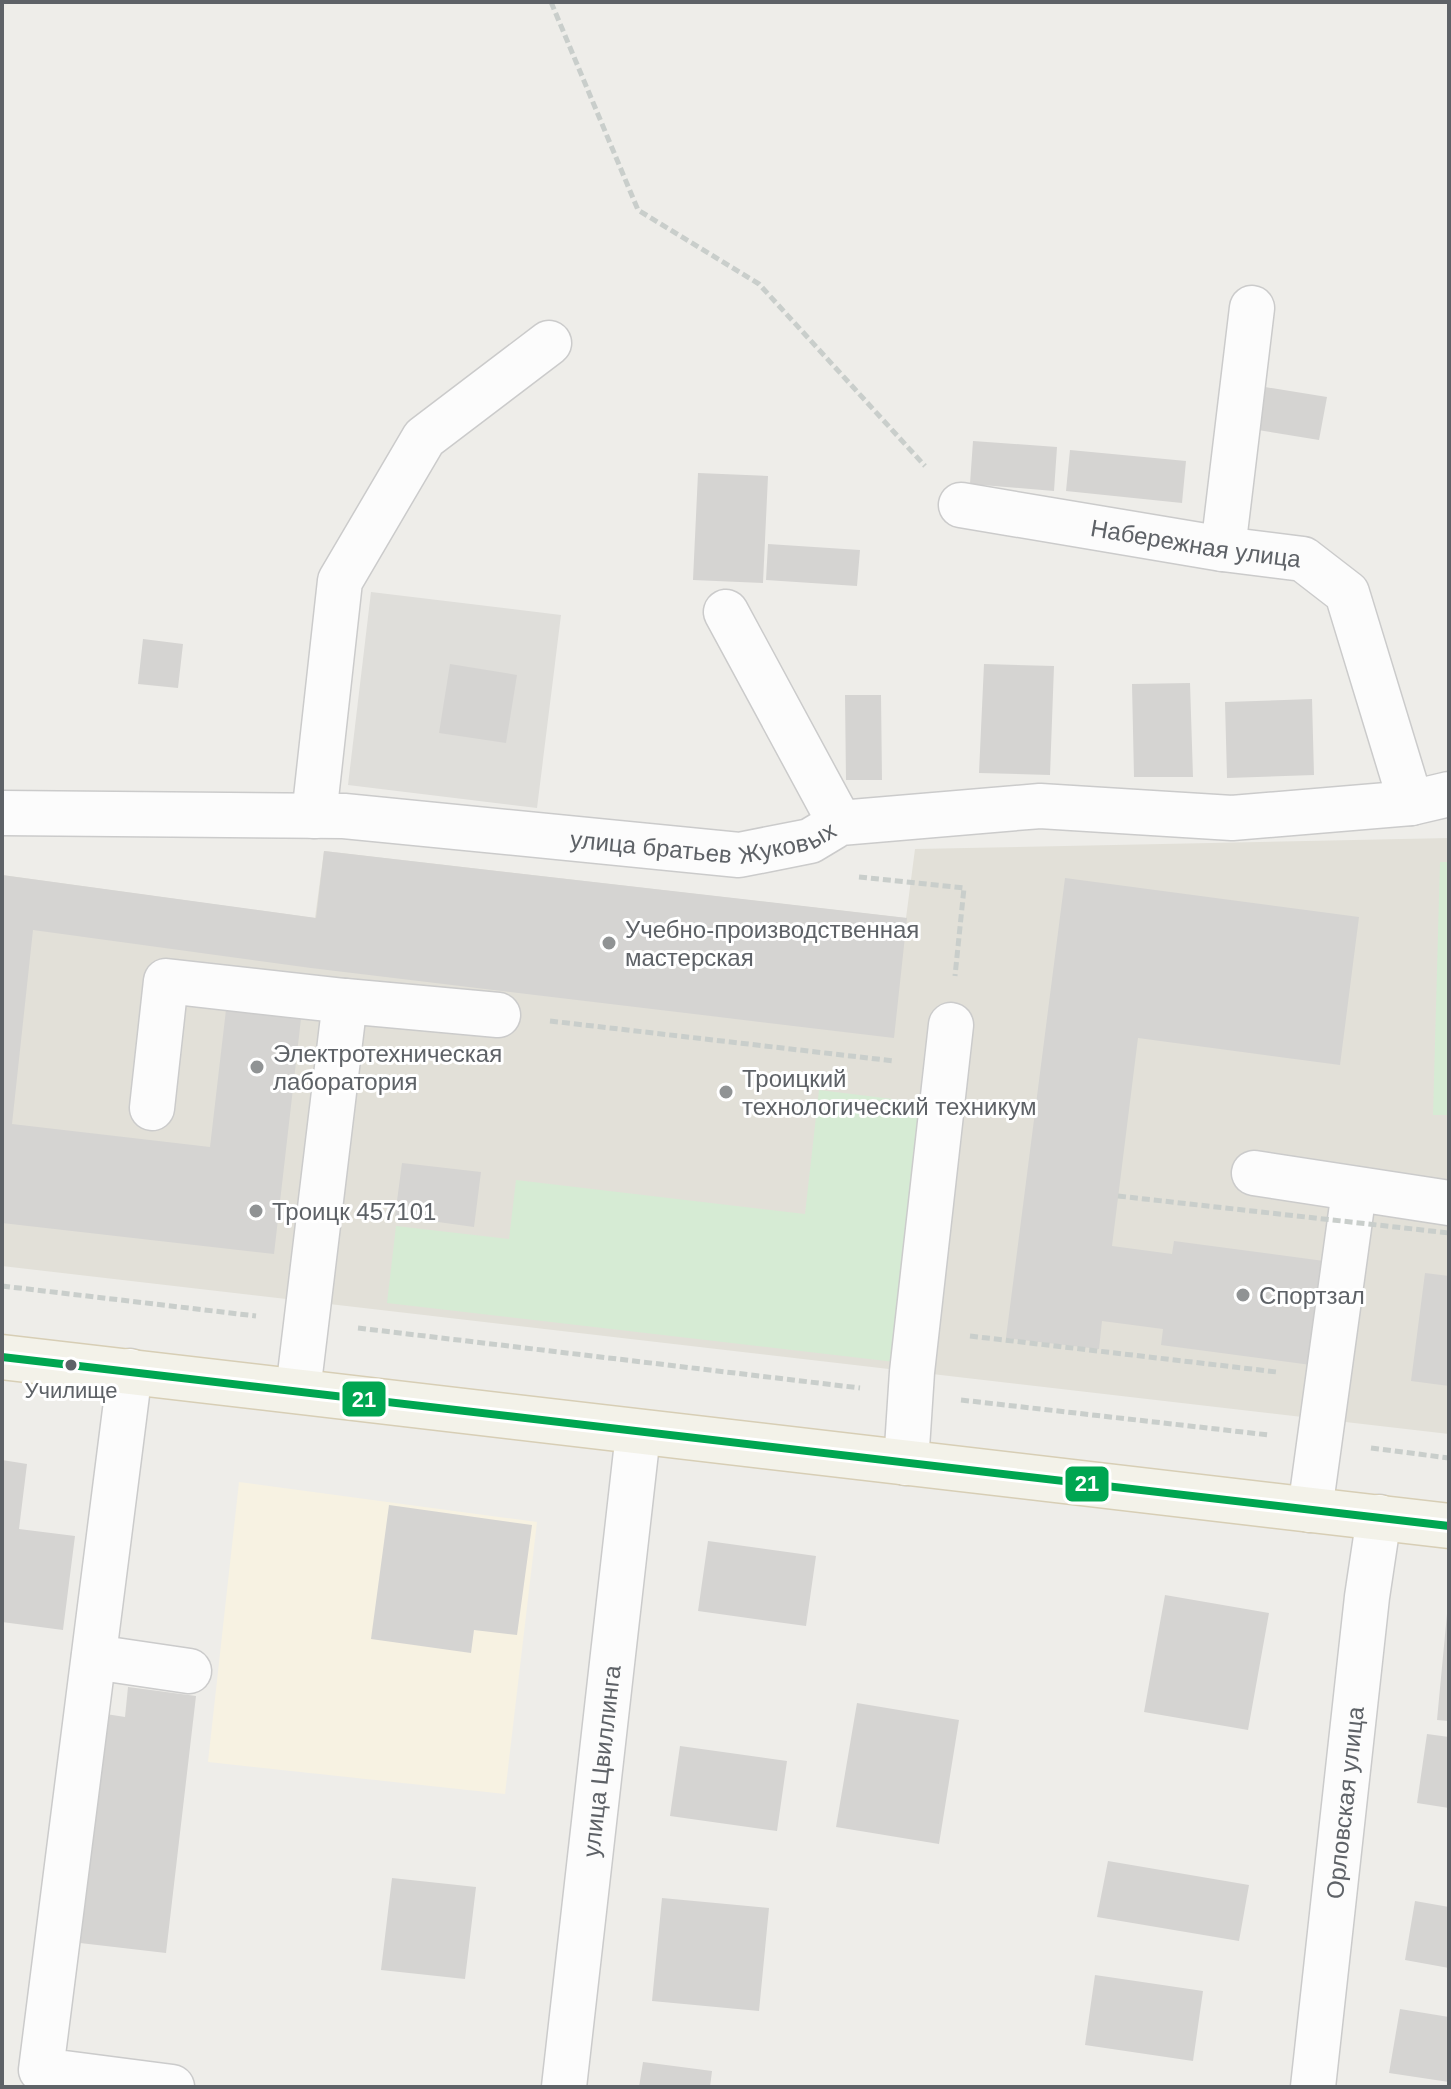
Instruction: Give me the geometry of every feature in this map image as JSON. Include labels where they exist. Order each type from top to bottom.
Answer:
[{"type":"main road","points":[[2,1357],[638,1434],[1449,1526]]},
{"type":"street","points":[[1223,549],[1252,308]]},
{"type":"street","points":[[314,816],[340,581],[424,438],[549,343]]},
{"type":"street","name":"Набережная улица","points":[[961,505],[1223,549],[1303,559],[1347,593],[1430,799]]},
{"type":"street","points":[[726,612],[825,832]]},
{"type":"street","name":"улица братьев Жуковых","points":[[2,813],[314,816],[739,855],[825,832],[1040,806],[1232,818],[1430,799]]},
{"type":"street","points":[[152,1108],[166,981],[498,1015]]},
{"type":"street","points":[[298,1391],[345,1001]]},
{"type":"street","points":[[906,1463],[910,1394],[951,1025]]},
{"type":"street","points":[[1254,1173],[1354,1191],[1449,1203]]},
{"type":"street","points":[[1310,1510],[1354,1191]]},
{"type":"street","points":[[130,1371],[41,2070],[172,2087]]},
{"type":"street","name":"улица Цвиллинга","points":[[564,2087],[638,1434]]},
{"type":"street","name":"Орловская улица","points":[[1313,2087],[1379,1517]]},
{"type":"street","points":[[94,1657],[189,1671]]},
{"type":"path","points":[[551,2],[638,210],[759,284],[961,505]]},
{"type":"path","points":[[825,832],[808,872],[964,888],[951,1025]]},
{"type":"path","points":[[498,1015],[898,1061]]},
{"type":"path","points":[[1118,1196],[1449,1233]]},
{"type":"path","points":[[2,1286],[1449,1458]]},
{"type":"path","points":[[917,1329],[1326,1378]]},
{"type":"shaded area","points":[[371,592],[561,615],[537,808],[348,785]]},
{"type":"shaded area","name":"Троицкий технологический техникум","points":[[1449,838],[1449,1434],[2,1266],[2,875],[315,918],[324,851],[906,918],[915,849]]},
{"type":"shaded area","points":[[239,1482],[537,1522],[505,1794],[208,1762]]},
{"type":"green space","points":[[1440,862],[1449,862],[1449,1115],[1433,1115]]},
{"type":"green space","points":[[819,1090],[925,1103],[895,1362],[387,1303],[396,1226],[509,1239],[516,1180],[805,1214]]},
{"type":"building","points":[[1265,387],[1327,397],[1319,440],[1258,430]]},
{"type":"building","points":[[973,441],[1057,447],[1054,491],[970,484]]},
{"type":"building","points":[[1070,450],[1186,461],[1182,503],[1066,491]]},
{"type":"building","points":[[698,473],[768,476],[763,583],[693,580]]},
{"type":"building","points":[[768,544],[860,550],[857,586],[766,580]]},
{"type":"building","points":[[143,639],[183,644],[178,688],[138,684]]},
{"type":"building","points":[[450,664],[517,675],[506,743],[439,733]]},
{"type":"building","points":[[984,664],[1054,666],[1050,775],[979,773]]},
{"type":"building","points":[[1190,683],[1193,777],[1134,777],[1132,684]]},
{"type":"building","points":[[845,695],[881,695],[882,780],[846,780]]},
{"type":"building","points":[[1312,699],[1314,775],[1227,778],[1225,702]]},
{"type":"building","points":[[324,851],[907,918],[894,1038],[311,968],[33,930],[12,1124],[210,1147],[227,1001],[302,1010],[274,1254],[2,1223],[2,875],[316,918]]},
{"type":"building","points":[[1065,878],[1359,917],[1340,1065],[1138,1038],[1112,1246],[1172,1254],[1174,1241],[1324,1261],[1311,1365],[1161,1345],[1163,1329],[1102,1321],[1099,1349],[1006,1338]]},
{"type":"building","points":[[402,1163],[481,1172],[474,1227],[395,1216]]},
{"type":"building","points":[[1425,1273],[1449,1276],[1449,1386],[1411,1381]]},
{"type":"building","points":[[2,1460],[27,1464],[19,1529],[75,1536],[63,1630],[2,1622]]},
{"type":"building","points":[[389,1505],[532,1525],[517,1635],[474,1630],[471,1653],[371,1639]]},
{"type":"building","points":[[708,1541],[816,1556],[806,1626],[698,1611]]},
{"type":"building","points":[[1165,1595],[1269,1613],[1248,1730],[1144,1712]]},
{"type":"building","points":[[1449,1615],[1449,1721],[1437,1720]]},
{"type":"building","points":[[128,1687],[196,1696],[166,1953],[80,1943],[106,1714],[125,1717]]},
{"type":"building","points":[[857,1703],[959,1720],[939,1844],[836,1827]]},
{"type":"building","points":[[1427,1734],[1449,1737],[1449,1808],[1417,1803]]},
{"type":"building","points":[[680,1746],[787,1761],[777,1831],[670,1816]]},
{"type":"building","points":[[1108,1861],[1249,1885],[1239,1941],[1097,1917]]},
{"type":"building","points":[[392,1878],[476,1887],[465,1979],[381,1970]]},
{"type":"building","points":[[662,1898],[769,1908],[759,2011],[652,2001]]},
{"type":"building","points":[[1415,1901],[1449,1907],[1449,1968],[1405,1960]]},
{"type":"building","points":[[1095,1975],[1203,1991],[1193,2061],[1085,2045]]},
{"type":"building","points":[[1400,2009],[1449,2017],[1449,2082],[1389,2073]]},
{"type":"building","points":[[643,2062],[712,2071],[710,2087],[639,2087]]},
{"type":"transit line","name":"21","points":[[2,1357],[1449,1526]]},
{"type":"place","name":"Учебно-производственная мастерская","points":[[609,943]]},
{"type":"place","name":"Электротехническая лаборатория","points":[[257,1067]]},
{"type":"place","name":"Троицкий технологический техникум","points":[[726,1092]]},
{"type":"place","name":"Троицк 457101","points":[[256,1211]]},
{"type":"place","name":"Спортзал","points":[[1243,1295]]},
{"type":"place","name":"Училище","points":[[71,1365]]}]
